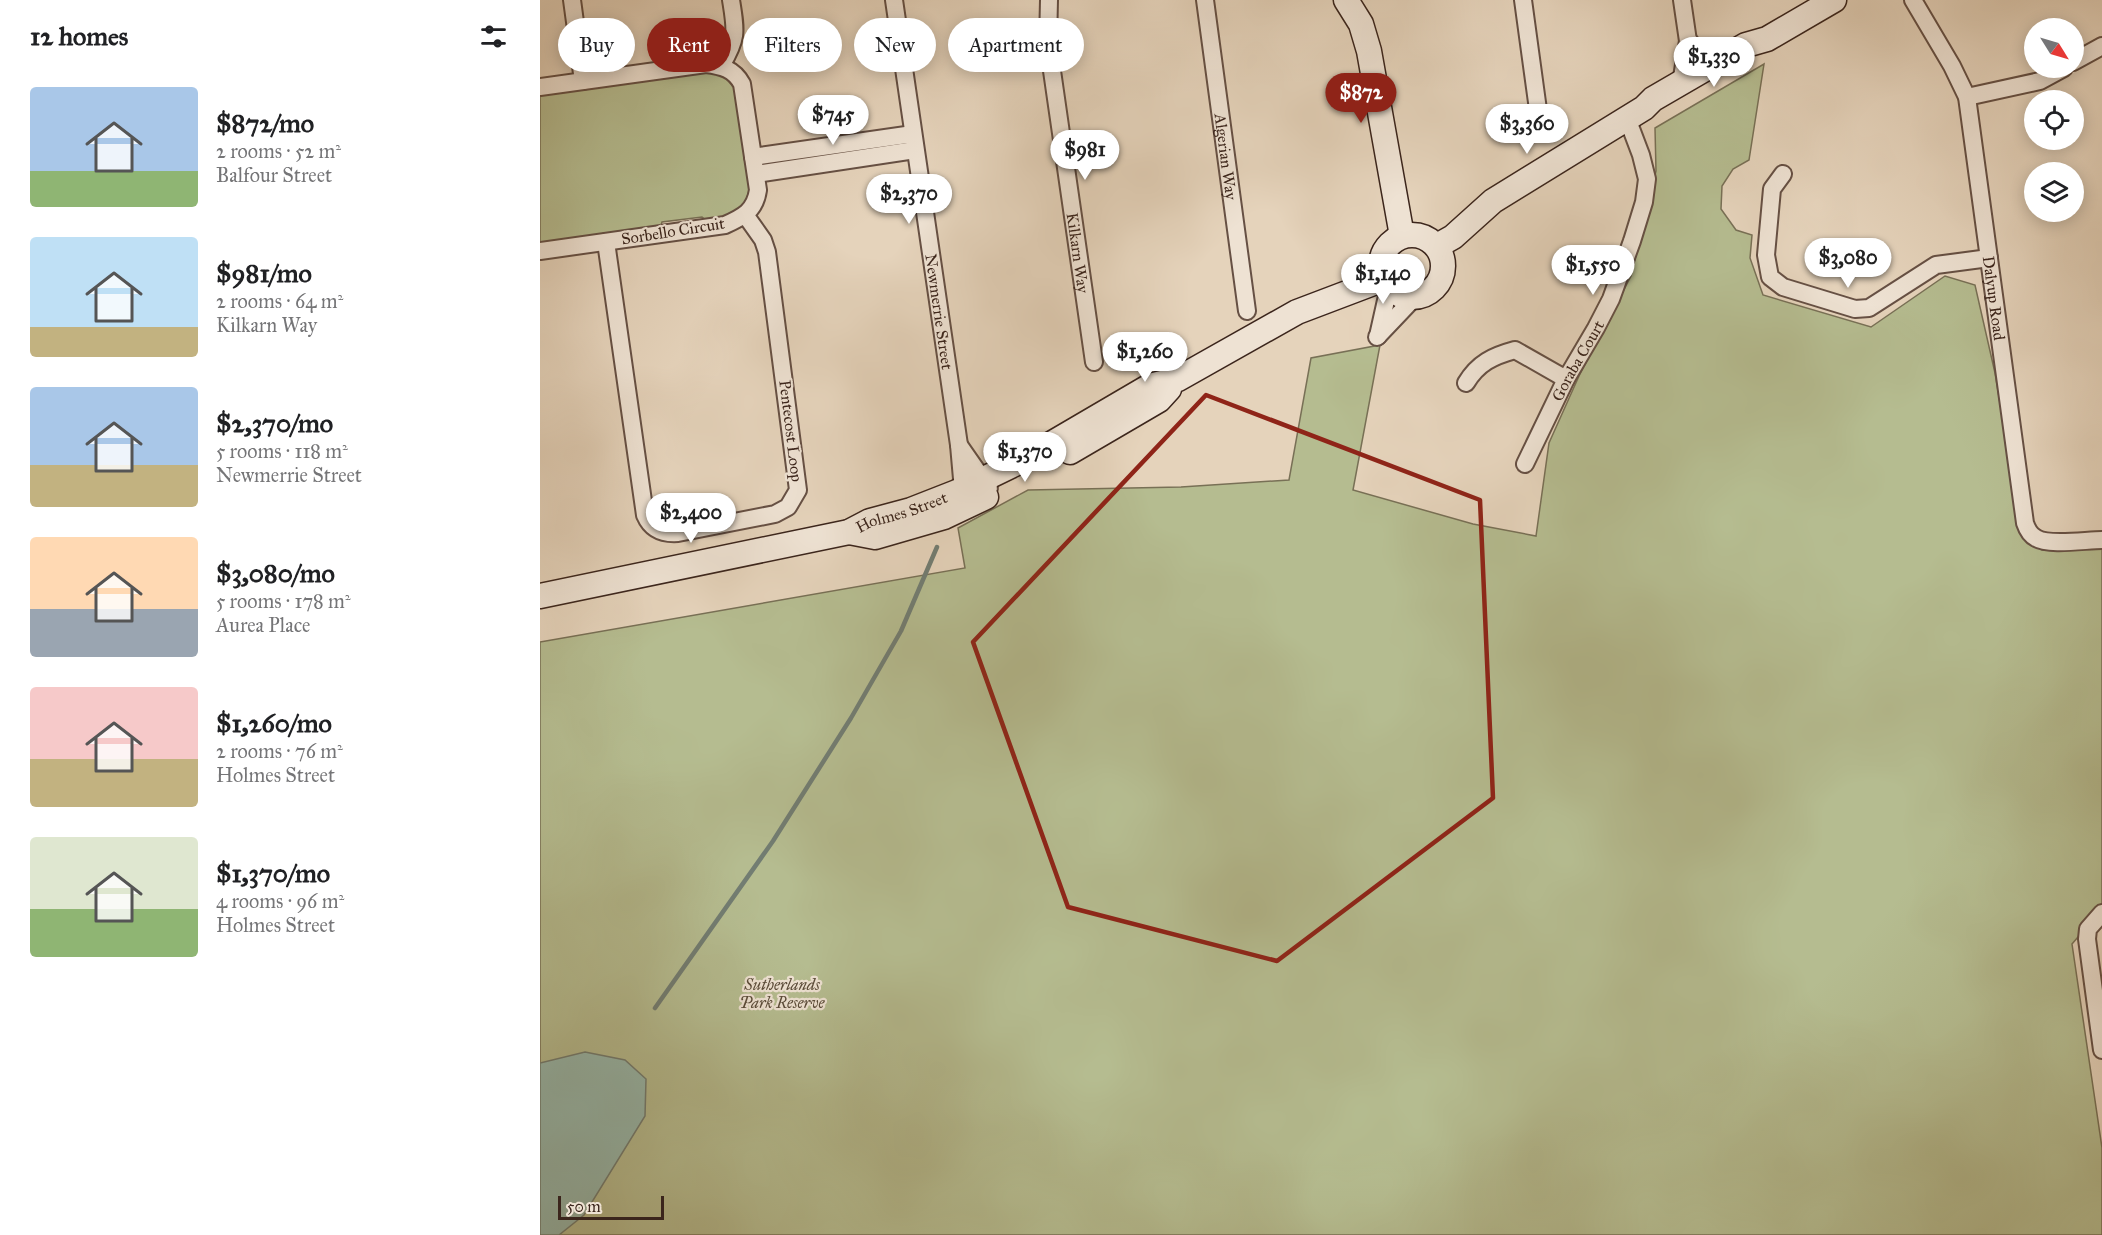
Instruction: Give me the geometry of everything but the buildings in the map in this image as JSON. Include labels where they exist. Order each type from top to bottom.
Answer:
[{"type":"main road","points":[[1346,0],[1361,24],[1369,51],[1402,236]]},
{"type":"main road","points":[[1437,246],[1453,237],[1493,201],[1636,113],[1653,99],[1746,45],[1767,39],[1834,0]]},
{"type":"main road","points":[[1636,113],[1658,109],[1751,55],[1767,39]]},
{"type":"main road","points":[[1414,234],[1423,236],[1437,246],[1442,255],[1443,274],[1432,290],[1415,297],[1396,293],[1386,283],[1381,270],[1384,252],[1389,245],[1402,236],[1414,234]]},
{"type":"main road","name":"Holmes Street","points":[[540,596],[849,532],[870,521],[977,492],[1027,458],[1150,386],[1178,379],[1298,312],[1386,283]]},
{"type":"street","points":[[572,0],[584,81]]},
{"type":"street","points":[[731,0],[735,28],[731,50]]},
{"type":"street","name":"Newmerrie Street","points":[[894,0],[959,445],[977,492]]},
{"type":"street","name":"Kilkarn Way","points":[[1049,0],[1048,43],[1094,363]]},
{"type":"street","name":"Algerian Way","points":[[1205,0],[1247,311]]},
{"type":"street","points":[[1523,0],[1539,117]]},
{"type":"street","points":[[1681,83],[1688,41],[1682,0]]},
{"type":"street","name":"Dalyup Road","points":[[1913,0],[1952,66],[1967,97],[2025,523],[2029,533],[2037,540],[2046,542],[2102,540]]},
{"type":"street","points":[[1688,41],[1698,51],[1718,61]]},
{"type":"street","points":[[2084,56],[2102,46]]},
{"type":"street","name":"Sorbello Circuit","points":[[540,251],[725,225],[746,216],[757,200],[756,174],[742,84],[731,71]]},
{"type":"street","points":[[540,87],[649,72]]},
{"type":"street","points":[[1967,97],[2046,78]]},
{"type":"street","name":"Goraba Court","points":[[1525,464],[1566,379],[1611,299],[1630,249],[1644,202],[1647,179],[1641,155],[1636,113]]},
{"type":"street","points":[[753,157],[914,142]]},
{"type":"street","points":[[756,174],[914,142]]},
{"type":"street","points":[[1783,174],[1772,189],[1766,255],[1770,277],[1783,287],[1855,309],[1869,308],[1936,266],[1989,258]]},
{"type":"street","name":"Pentecost Loop","points":[[606,242],[645,514],[649,523],[655,528],[662,532],[678,533],[775,514],[788,507],[798,490],[767,252],[764,240],[746,216]]},
{"type":"street","points":[[1386,283],[1377,337],[1415,297]]},
{"type":"street","points":[[1466,383],[1484,362],[1496,355],[1515,350],[1566,379]]},
{"type":"street","points":[[2102,913],[2088,929],[2087,939],[2102,1050]]},
{"type":"highlighted area","points":[[1206,395],[1480,500],[1493,798],[1277,961],[1068,907],[973,642]]},
{"type":"green space","name":"Sutherlands Park Reserve","points":[[1764,64],[1749,160],[1733,169],[1722,186],[1721,209],[1736,230],[1752,235],[1750,258],[1763,295],[1871,327],[1945,276],[1975,285],[1995,373],[2022,537],[2042,550],[2102,549],[2102,909],[2072,944],[2102,1148],[2102,1235],[540,1235],[540,642],[965,568],[958,528],[1028,490],[1181,487],[1289,480],[1311,358],[1380,345],[1353,490],[1473,524],[1536,536],[1549,443],[1579,376],[1631,276],[1656,171],[1655,128]]},
{"type":"green space","points":[[698,72],[724,76],[736,89],[750,186],[745,203],[731,215],[707,221],[702,217],[662,222],[660,228],[540,244],[540,93]]},
{"type":"water","points":[[585,1052],[625,1060],[646,1079],[645,1116],[584,1215],[559,1235],[540,1235],[540,1063]]},
{"type":"waterway","points":[[655,1008],[773,841],[851,718],[901,631],[937,547]]}]
